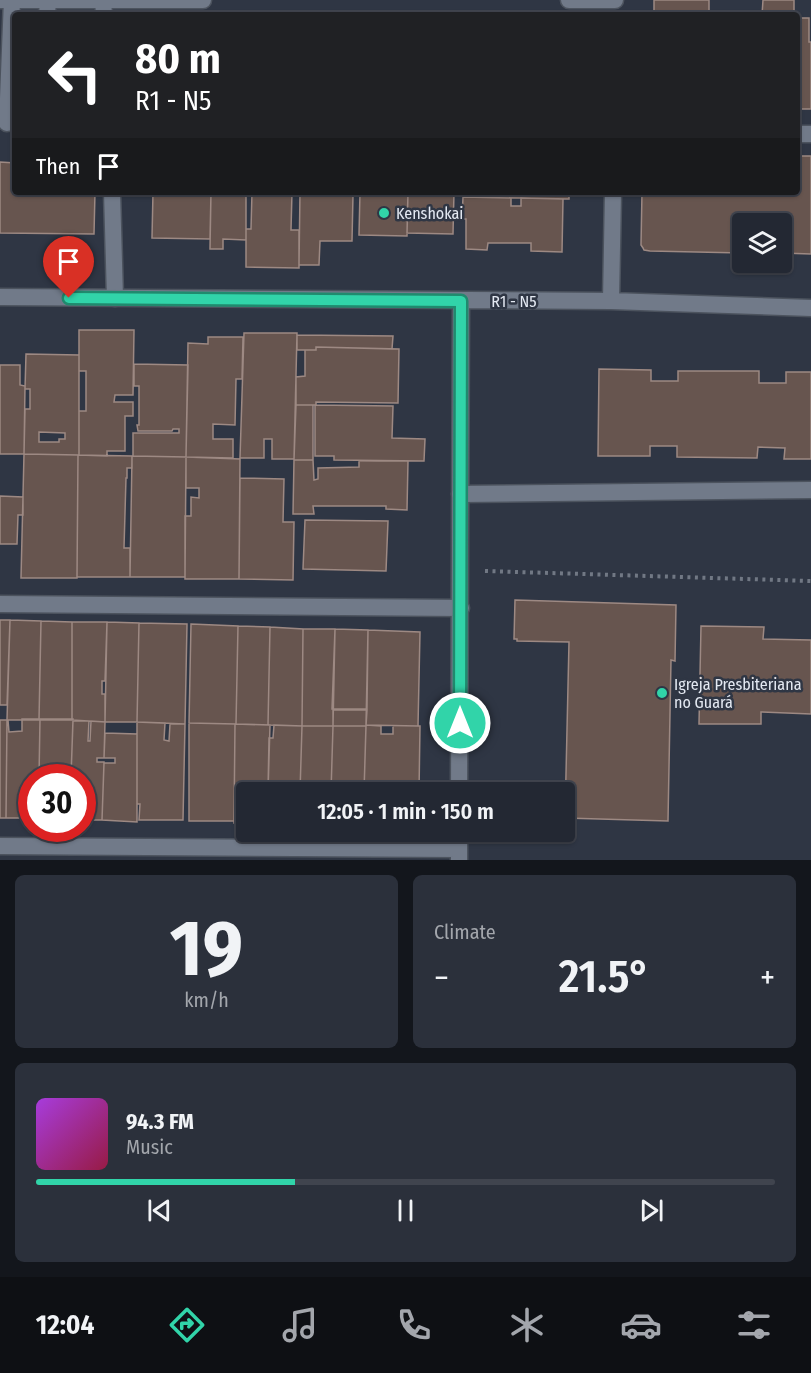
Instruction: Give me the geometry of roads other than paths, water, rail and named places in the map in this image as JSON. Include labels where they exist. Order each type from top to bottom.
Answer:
[{"type":"street","points":[[0,0],[203,0]]},
{"type":"street","points":[[7,123],[12,0]]},
{"type":"street","points":[[569,0],[615,0]]},
{"type":"street","points":[[112,195],[115,298]]},
{"type":"street","points":[[611,301],[613,195]]},
{"type":"street","name":"R1 - N5","points":[[0,297],[611,301],[811,308]]},
{"type":"street","points":[[459,782],[461,301]]},
{"type":"street","points":[[460,494],[811,490]]},
{"type":"street","points":[[0,604],[461,608]]},
{"type":"street","points":[[0,846],[459,855]]},
{"type":"place","name":"Kenshokai","points":[[384,213]]},
{"type":"place","name":"Igreja Presbiteriana no Guará","points":[[662,693]]}]
